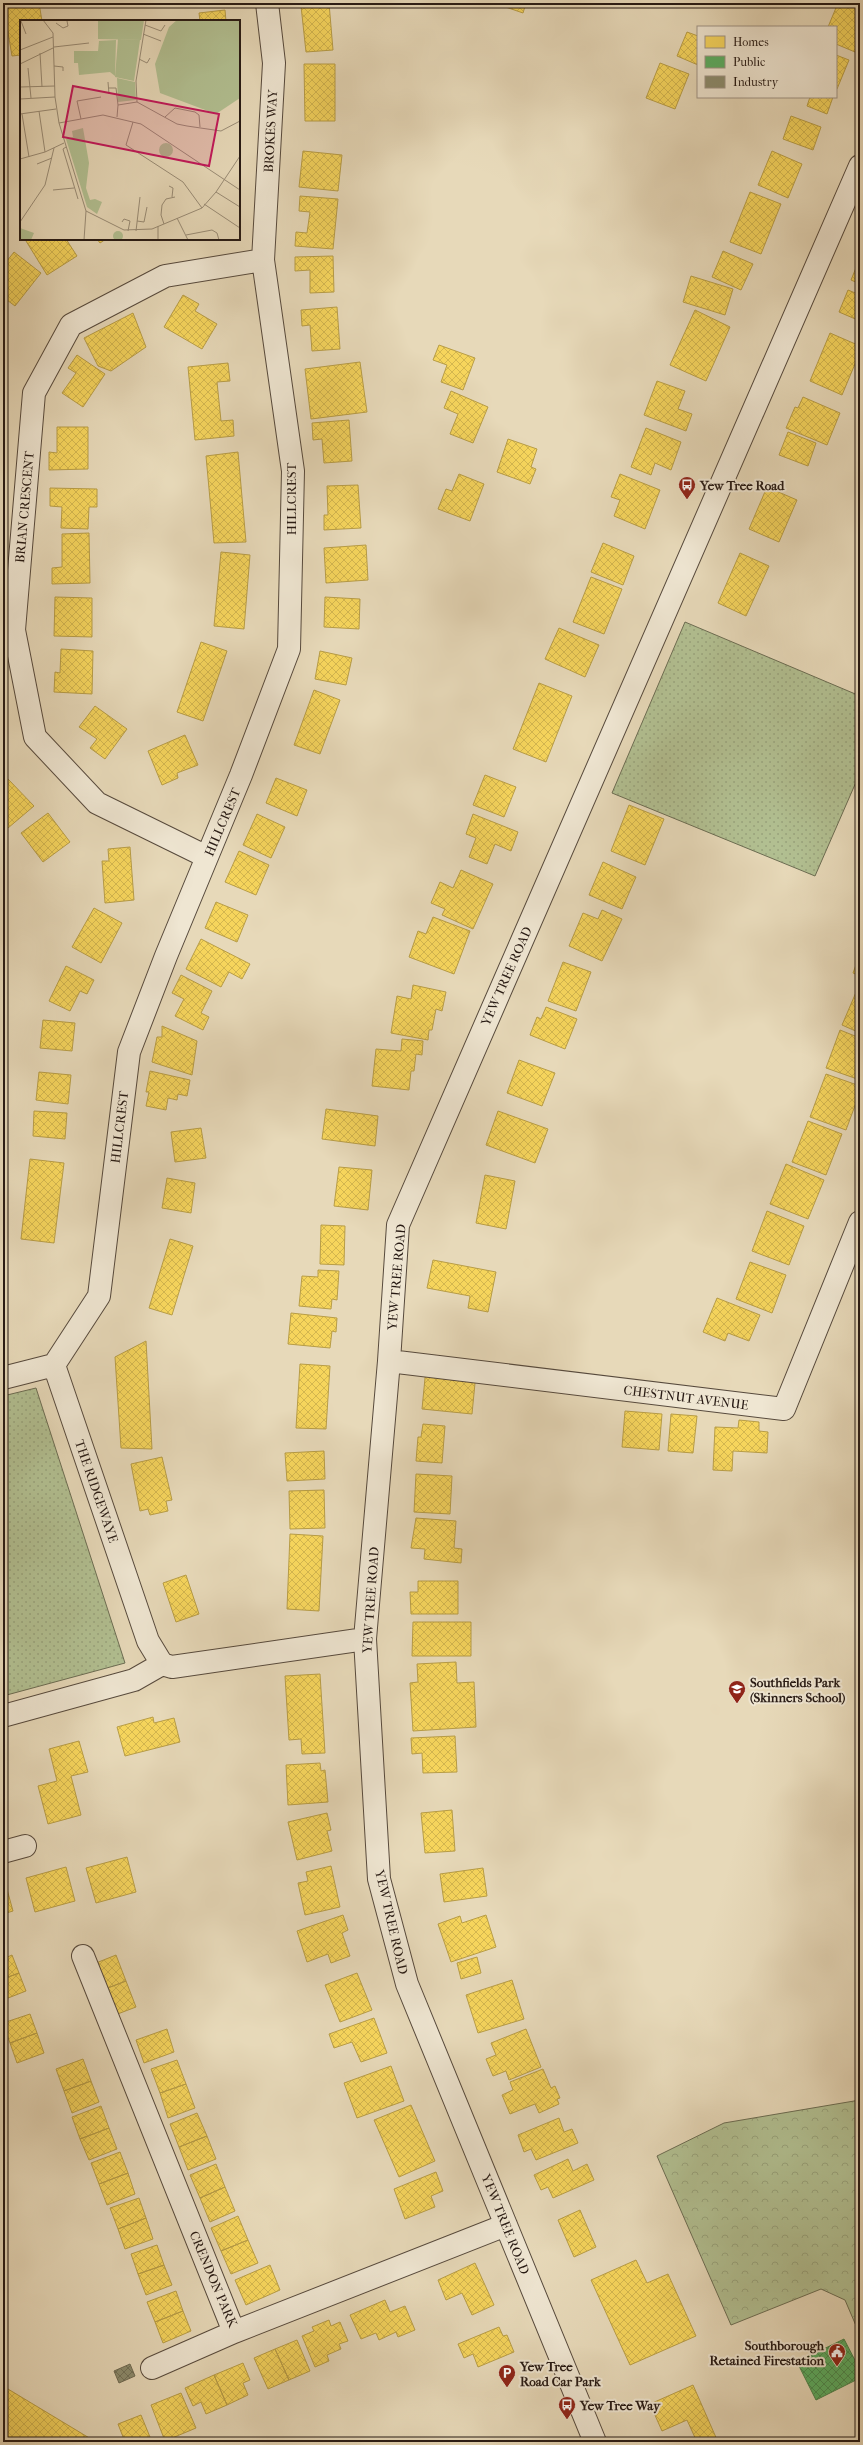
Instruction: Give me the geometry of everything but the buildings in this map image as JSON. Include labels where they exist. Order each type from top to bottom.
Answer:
[{"type":"street","name":"BROKES WAY","points":[[263,260],[274,63],[268,3]]},
{"type":"street","name":"YEW TREE ROAD","points":[[595,2442],[407,1984],[379,1879],[365,1639],[389,1361],[398,1225],[860,166]]},
{"type":"street","name":"HILLCREST","points":[[54,1365],[99,1296],[129,1052],[241,775],[289,649],[293,471],[263,260]]},
{"type":"street","name":"BRIAN CRESCENT","points":[[207,857],[97,803],[35,737],[14,630],[34,393],[71,325],[164,276],[263,260]]},
{"type":"street","name":"CHESTNUT AVENUE","points":[[389,1361],[784,1408],[860,1222]]},
{"type":"street","points":[[3,1378],[54,1365]]},
{"type":"street","name":"THE RIDGEWAYE","points":[[54,1365],[148,1641],[162,1664]]},
{"type":"street","points":[[3,1716],[134,1680],[162,1664],[172,1667],[365,1639]]},
{"type":"street","points":[[3,1852],[25,1846]]},
{"type":"street","name":"CRENDON PARK","points":[[83,1956],[234,2332],[506,2226]]},
{"type":"street","points":[[152,2368],[234,2332]]},
{"type":"green space","points":[[685,622],[860,696],[860,773],[815,876],[612,793]]},
{"type":"green space","points":[[36,1388],[125,1663],[3,1696],[3,1396]]},
{"type":"green space","points":[[860,2100],[860,2335],[845,2300],[821,2289],[731,2325],[657,2156],[724,2123]]},
{"type":"place","name":"Yew Tree Road","points":[[687,500]]},
{"type":"place","name":"Southfields Park (Skinners School)","points":[[737,1704]]},
{"type":"place","name":"Southborough Retained Firestation","points":[[837,2367]]},
{"type":"place","name":"Yew Tree Road Car Park","points":[[507,2388]]},
{"type":"place","name":"Yew Tree Way","points":[[567,2420]]}]
